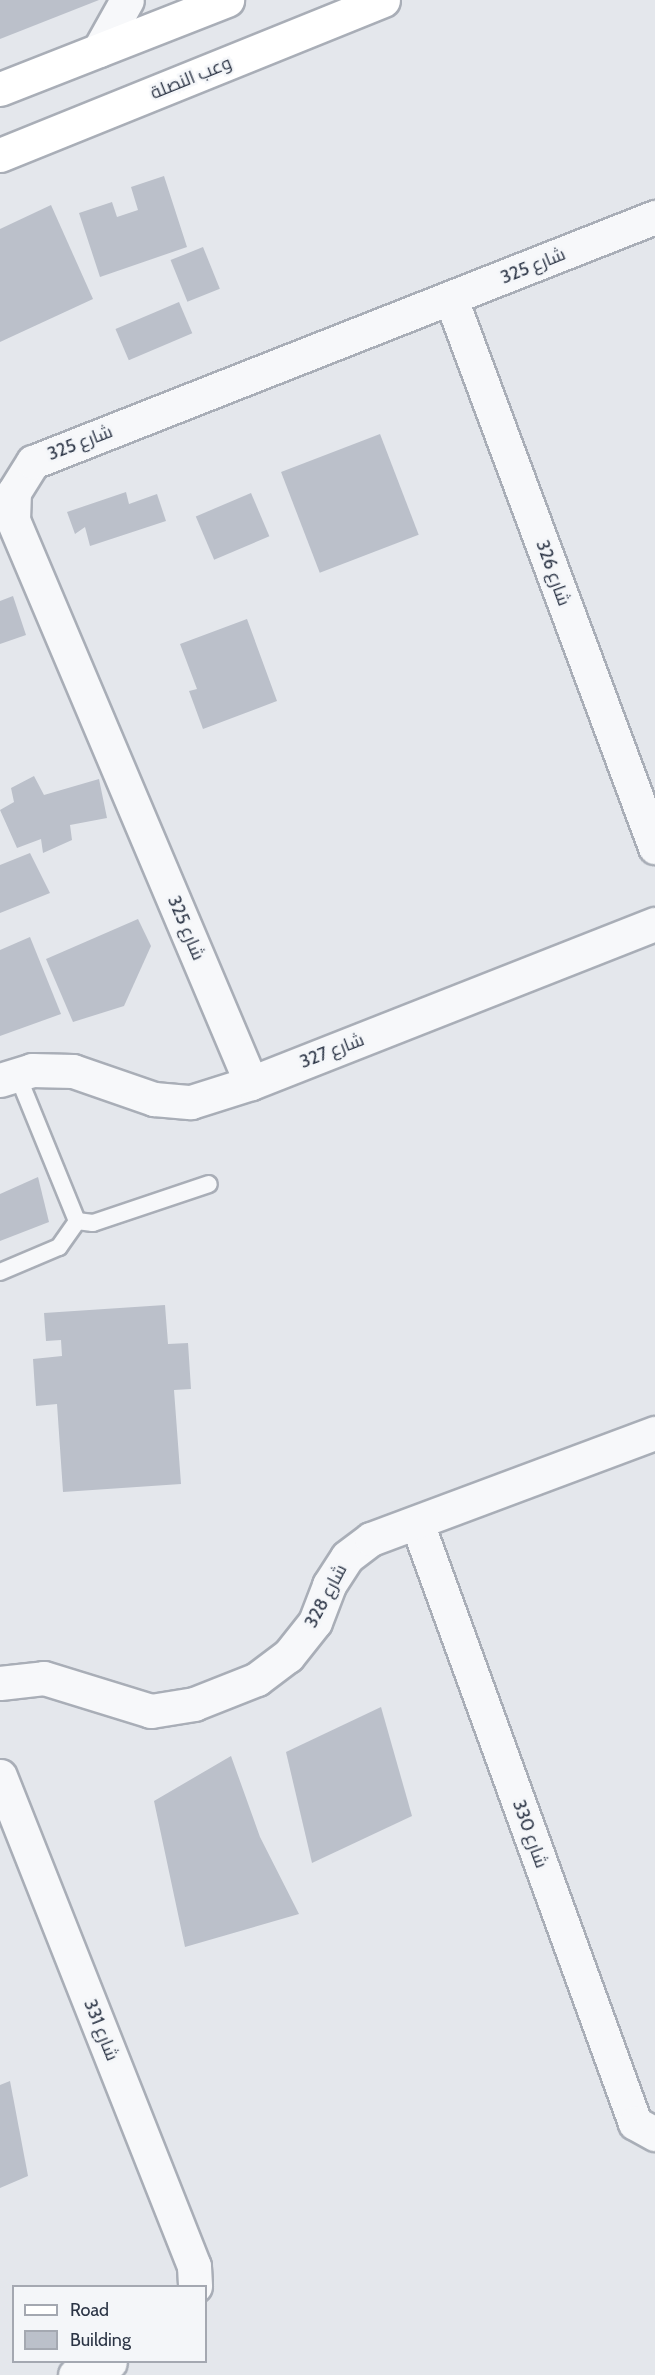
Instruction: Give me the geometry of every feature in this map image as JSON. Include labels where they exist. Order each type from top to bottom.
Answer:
[{"type":"street","points":[[99,50],[127,0]]},
{"type":"street","points":[[0,89],[227,0]]},
{"type":"street","name":"وعب النصلة","points":[[0,155],[383,0]]},
{"type":"street","name":"شارع 325","points":[[251,1083],[13,520],[14,492],[33,462],[655,217]]},
{"type":"street","name":"شارع 326","points":[[451,299],[655,847]]},
{"type":"street","name":"شارع 327","points":[[9,1077],[32,1070],[73,1071],[154,1099],[190,1102],[251,1083],[655,924]]},
{"type":"street","name":"شارع 328","points":[[0,1683],[44,1678],[152,1710],[194,1704],[257,1679],[288,1656],[315,1622],[329,1585],[347,1557],[371,1539],[655,1433]]},
{"type":"street","name":"شارع 330","points":[[417,1523],[635,2123],[655,2134]]},
{"type":"street","name":"شارع 331","points":[[0,1776],[194,2266],[195,2285]]},
{"type":"street","points":[[75,2375],[105,2363]]},
{"type":"lane","points":[[9,1077],[77,1221]]},
{"type":"lane","points":[[77,1221],[93,1223],[209,1184]]},
{"type":"lane","points":[[0,1272],[59,1246],[77,1221]]},
{"type":"building","points":[[0,0],[99,0],[0,39]]},
{"type":"building","points":[[164,176],[187,247],[100,277],[79,213],[112,202],[117,217],[138,210],[131,187]]},
{"type":"building","points":[[51,205],[93,299],[0,342],[0,229]]},
{"type":"building","points":[[203,247],[220,289],[187,302],[171,260]]},
{"type":"building","points":[[179,302],[192,333],[129,360],[115,329]]},
{"type":"building","points":[[380,434],[419,535],[320,573],[281,472]]},
{"type":"building","points":[[126,492],[129,504],[157,494],[166,521],[90,546],[85,527],[75,534],[67,512]]},
{"type":"building","points":[[251,493],[269,536],[214,560],[196,516]]},
{"type":"building","points":[[13,596],[26,635],[0,644],[0,601]]},
{"type":"building","points":[[247,619],[277,701],[203,729],[189,691],[197,689],[180,644]]},
{"type":"building","points":[[34,776],[44,795],[99,779],[107,818],[70,825],[72,840],[43,853],[41,839],[17,848],[0,810],[14,802],[11,788]]},
{"type":"building","points":[[30,853],[50,893],[0,913],[0,865]]},
{"type":"building","points":[[138,919],[151,946],[124,1006],[73,1022],[46,959]]},
{"type":"building","points":[[30,937],[61,1014],[0,1036],[0,950]]},
{"type":"building","points":[[38,1177],[49,1222],[0,1241],[0,1194]]},
{"type":"building","points":[[165,1305],[168,1344],[188,1343],[191,1389],[174,1390],[181,1484],[63,1492],[57,1404],[36,1406],[33,1359],[62,1356],[61,1340],[46,1341],[44,1313]]},
{"type":"building","points":[[381,1707],[412,1816],[312,1863],[286,1752]]},
{"type":"building","points":[[231,1756],[260,1837],[299,1914],[185,1947],[154,1801]]},
{"type":"building","points":[[10,2081],[28,2176],[0,2188],[0,2085]]}]
